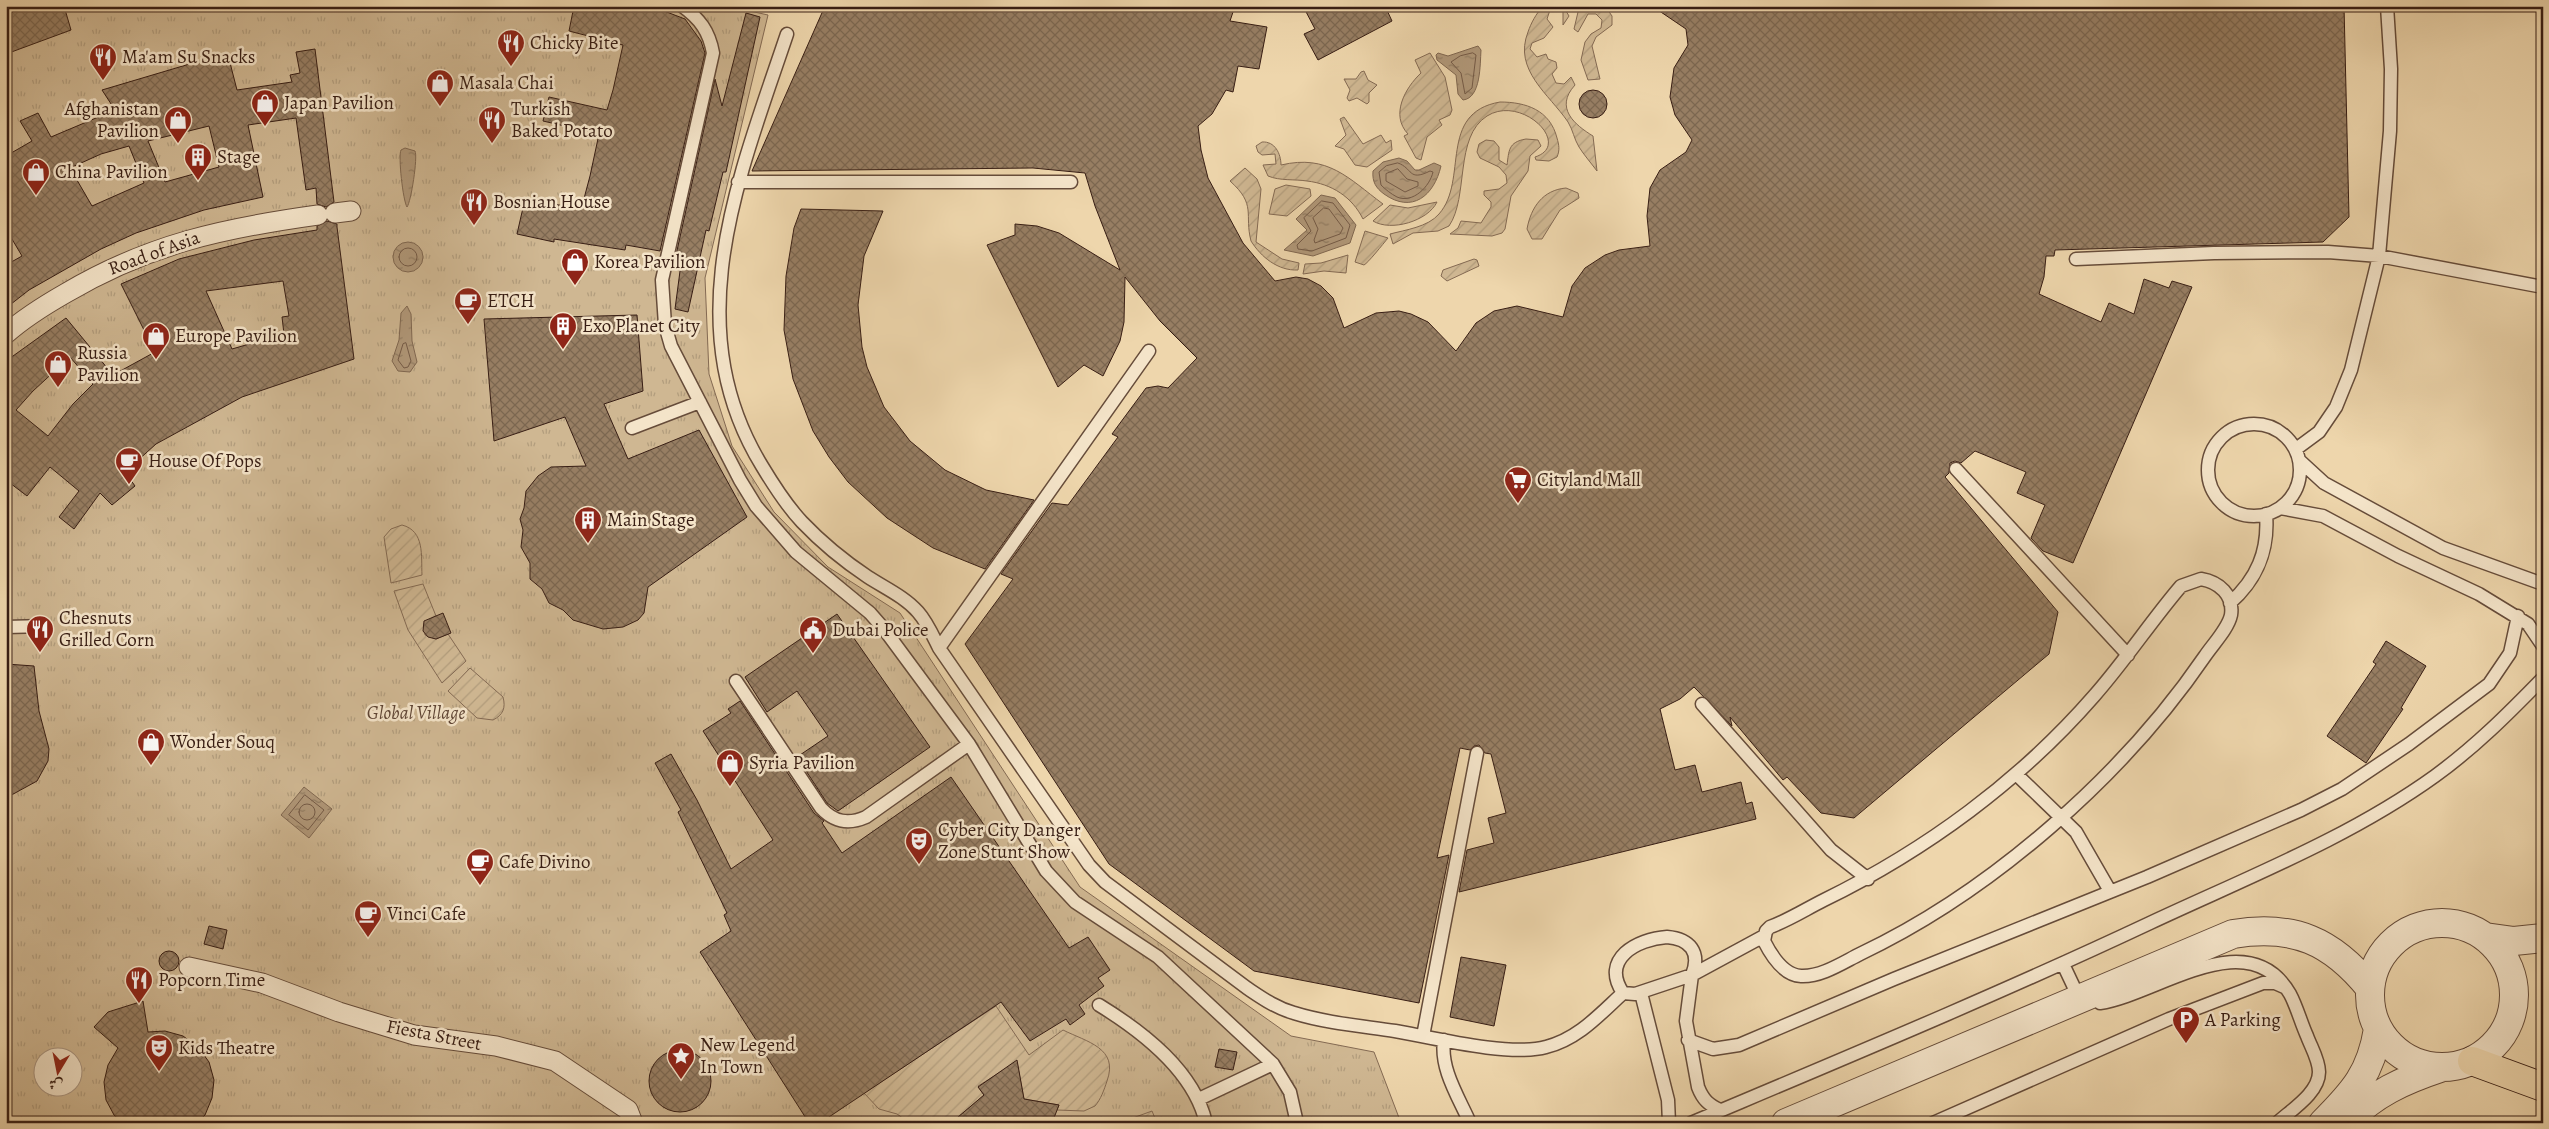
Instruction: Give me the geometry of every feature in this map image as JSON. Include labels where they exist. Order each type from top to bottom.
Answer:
[{"type":"highway","points":[[2472,1061],[2543,1087]]},
{"type":"street","name":"Road of Asia","points":[[6,334],[46,304],[97,274],[143,254],[214,232],[335,213]]},
{"type":"street","points":[[2346,1123],[2384,1091],[2402,1081],[2440,1068],[2472,1061],[2488,1052],[2501,1038],[2510,1021],[2514,1003],[2514,984],[2508,966],[2498,950],[2485,937],[2468,928],[2450,924],[2431,924],[2412,929],[2396,939],[2383,953],[2374,970],[2370,988],[2373,1016],[2378,1029],[2389,1044],[2404,1056],[2421,1064],[2440,1068]]},
{"type":"street","points":[[1786,1123],[2233,934],[2270,930],[2306,938],[2323,945],[2353,968],[2370,988]]},
{"type":"street","points":[[2485,937],[2514,941],[2543,938]]},
{"type":"street","name":"Fiesta Street","points":[[189,967],[262,983],[339,1012],[414,1035],[496,1046],[555,1061],[628,1110],[633,1123]]},
{"type":"street","points":[[2323,1123],[2362,1080],[2371,1064],[2378,1029]]},
{"type":"lane","points":[[682,6],[704,25],[710,38],[713,53],[666,258],[662,303],[671,346],[740,480],[765,518],[796,552],[870,613],[884,629],[969,744],[1046,871],[1059,888],[1075,902],[1158,957],[1274,1064],[1290,1092],[1297,1123]]},
{"type":"lane","points":[[2387,6],[2391,69],[2390,131],[2379,256],[2354,360],[2336,407],[2320,432],[2298,455],[2300,475],[2297,488],[2290,499],[2280,508],[2266,514],[2250,516],[2235,512],[2222,503],[2212,490],[2208,474],[2209,459],[2215,444],[2226,432],[2241,426],[2257,424],[2273,427],[2286,436],[2298,455],[2324,483],[2443,548],[2543,584]]},
{"type":"lane","points":[[787,34],[738,182],[729,220],[718,306],[723,366],[740,424],[781,496],[800,520],[845,561],[910,605],[924,620],[939,648],[1089,864],[1105,882],[1269,1003],[1293,1013],[1444,1040],[1516,1050],[1544,1048],[1558,1044],[1582,1030],[1623,993]]},
{"type":"lane","points":[[738,182],[1071,182]]},
{"type":"lane","points":[[2076,259],[2273,252],[2379,256],[2543,287]]},
{"type":"lane","points":[[939,648],[1149,351]]},
{"type":"lane","points":[[632,428],[700,402]]},
{"type":"lane","points":[[1956,469],[2128,656]]},
{"type":"lane","points":[[2280,508],[2323,516],[2518,616],[2535,631],[2543,646]]},
{"type":"lane","points":[[2230,603],[2250,584],[2258,570],[2267,540],[2266,514]]},
{"type":"lane","points":[[2529,580],[2543,577]]},
{"type":"lane","points":[[1720,1110],[1710,1106],[1702,1098],[1688,1040],[1686,1010],[1692,975],[1696,961],[1694,954],[1686,942],[1679,938],[1655,938],[1637,944],[1622,957],[1616,967],[1615,976],[1623,993],[1630,995],[1641,992],[1692,975],[1764,936],[1770,927],[1868,879],[1913,851],[2016,774],[2094,696],[2128,656],[2181,586],[2190,581],[2201,579],[2211,580],[2220,586],[2230,603],[2231,614],[2227,624],[2195,671],[2156,721],[2113,768],[2061,816],[1999,868],[1939,910],[1882,944],[1826,970],[1806,976],[1788,973],[1767,946],[1764,936]]},
{"type":"lane","points":[[1688,1040],[1713,1049],[1739,1045],[1903,975],[2110,892],[2301,810],[2371,770],[2488,684],[2510,653],[2517,628],[2518,616]]},
{"type":"lane","points":[[6,627],[46,626]]},
{"type":"lane","points":[[1691,1123],[2063,964],[2300,853],[2374,815],[2435,776],[2490,731],[2543,678]]},
{"type":"lane","points":[[736,681],[821,808],[837,820],[846,822],[866,817],[969,744]]},
{"type":"lane","points":[[1702,704],[1831,850],[1868,879]]},
{"type":"lane","points":[[1423,1036],[1477,753]]},
{"type":"lane","points":[[2016,774],[2061,816],[2084,844],[2110,892]]},
{"type":"lane","points":[[2063,964],[2078,999],[2092,1003],[2107,1002],[2205,966],[2229,962],[2240,962],[2264,969],[2281,981],[2290,994],[2319,1071],[2315,1087],[2277,1123]]},
{"type":"lane","points":[[1933,1123],[2169,1019],[2263,983],[2275,983],[2286,988]]},
{"type":"lane","points":[[1641,992],[1668,1100],[1669,1123]]},
{"type":"lane","points":[[1099,1005],[1137,1031],[1171,1062],[1199,1099],[1206,1123]]},
{"type":"lane","points":[[1444,1040],[1443,1055],[1446,1070],[1470,1123]]},
{"type":"lane","points":[[1199,1099],[1274,1064]]},
{"type":"green space","name":"Global Village","points":[[6,6],[727,6],[768,15],[705,278],[709,374],[732,446],[774,512],[828,567],[900,613],[1080,887],[1291,1036],[1374,1052],[1401,1123],[6,1123]]},
{"type":"green space","points":[[1543,6],[1563,6],[1569,16],[1563,25],[1563,12],[1557,8],[1550,10],[1547,19],[1553,27],[1544,38],[1532,43],[1530,49],[1537,57],[1546,54],[1548,59],[1556,62],[1557,68],[1552,74],[1556,83],[1564,84],[1571,77],[1575,85],[1566,101],[1567,108],[1569,115],[1574,121],[1593,136],[1597,171],[1579,147],[1568,122],[1535,81],[1525,58],[1528,32],[1536,15]]},
{"type":"green space","points":[[1572,6],[1605,6],[1612,16],[1612,25],[1596,37],[1592,46],[1600,79],[1588,80],[1581,60],[1585,42],[1591,34],[1601,28],[1602,20],[1596,14],[1588,14],[1578,32],[1574,29],[1578,12]]},
{"type":"green space","points":[[1430,53],[1445,77],[1452,110],[1450,115],[1439,120],[1442,125],[1427,137],[1421,160],[1416,158],[1404,136],[1408,134],[1400,119],[1400,110],[1405,94],[1421,73],[1415,60]]},
{"type":"green space","points":[[1364,71],[1368,80],[1377,85],[1369,93],[1369,102],[1367,104],[1357,98],[1349,101],[1347,98],[1350,90],[1344,79],[1356,79]]},
{"type":"green space","points":[[1500,102],[1528,106],[1543,114],[1554,128],[1559,148],[1557,157],[1549,161],[1536,160],[1535,157],[1545,151],[1548,142],[1546,133],[1528,116],[1515,111],[1501,111],[1487,116],[1477,126],[1470,138],[1459,200],[1449,226],[1438,231],[1413,233],[1393,244],[1390,234],[1423,225],[1439,214],[1448,200],[1457,149],[1461,133],[1468,119],[1481,109]]},
{"type":"green space","points":[[1344,117],[1363,144],[1381,135],[1386,143],[1391,140],[1392,150],[1367,167],[1355,165],[1344,149],[1335,146],[1346,135],[1340,119]]},
{"type":"green space","points":[[1526,139],[1538,140],[1541,146],[1530,156],[1528,171],[1511,196],[1505,229],[1502,233],[1492,236],[1450,234],[1458,228],[1461,221],[1481,223],[1491,207],[1491,202],[1484,195],[1484,191],[1499,189],[1507,183],[1506,175],[1499,167],[1480,158],[1477,152],[1479,144],[1486,140],[1494,141],[1499,147],[1499,160],[1507,165],[1510,148],[1516,142]]},
{"type":"green space","points":[[1262,142],[1267,142],[1274,146],[1280,157],[1281,165],[1297,162],[1325,166],[1348,177],[1383,204],[1363,219],[1347,198],[1325,185],[1302,180],[1277,179],[1268,176],[1263,165],[1276,164],[1275,154],[1262,155],[1258,152],[1256,146]]},
{"type":"green space","points":[[1245,168],[1257,179],[1261,189],[1256,242],[1282,259],[1299,263],[1298,270],[1284,268],[1271,262],[1251,241],[1247,203],[1230,181]]},
{"type":"green space","points":[[1286,185],[1310,189],[1311,196],[1287,216],[1269,214],[1275,189]]},
{"type":"green space","points":[[1566,188],[1578,193],[1579,198],[1560,210],[1542,239],[1532,239],[1527,229],[1539,201],[1551,192]]},
{"type":"green space","points":[[1437,202],[1426,215],[1408,223],[1389,225],[1373,221],[1390,205],[1408,208]]},
{"type":"green space","points":[[1365,231],[1388,238],[1364,265],[1355,262]]},
{"type":"green space","points":[[1348,255],[1346,273],[1324,271],[1303,274],[1305,264],[1321,263]]},
{"type":"green space","points":[[1474,259],[1477,260],[1479,266],[1447,281],[1441,276],[1443,270]]},
{"type":"green space","points":[[402,525],[409,528],[418,538],[422,575],[391,583],[384,537],[391,529]]},
{"type":"green space","points":[[423,584],[436,616],[424,623],[425,635],[436,639],[448,634],[466,661],[442,683],[408,630],[394,591]]},
{"type":"green space","points":[[470,668],[503,697],[503,711],[493,720],[477,718],[448,691]]},
{"type":"green space","points":[[996,1006],[1029,1055],[1063,1030],[1091,1043],[1105,1054],[1109,1061],[1110,1070],[1103,1091],[1095,1106],[1084,1111],[1057,1110],[1059,1105],[1024,1099],[1017,1062],[978,1086],[984,1095],[951,1123],[910,1123],[897,1114],[879,1109],[864,1093]]},
{"type":"green space","points":[[1152,1111],[1157,1123],[1119,1123]]},
{"type":"water","points":[[1478,46],[1481,50],[1478,80],[1473,93],[1469,98],[1463,100],[1458,94],[1456,75],[1437,60],[1436,55],[1438,53],[1448,56]]},
{"type":"water","points":[[405,148],[415,151],[416,155],[412,189],[407,207],[400,161],[401,150]]},
{"type":"water","points":[[1399,158],[1407,161],[1415,170],[1434,163],[1441,166],[1433,186],[1420,199],[1412,202],[1394,200],[1381,192],[1375,184],[1373,171],[1383,162]]},
{"type":"water","points":[[1321,195],[1335,198],[1356,225],[1350,243],[1313,256],[1284,250],[1307,230],[1296,219]]},
{"type":"water","points":[[408,242],[418,247],[423,257],[418,267],[408,272],[398,267],[393,257],[398,247]]},
{"type":"water","points":[[407,306],[411,314],[412,341],[417,362],[410,372],[398,371],[392,361],[399,340],[401,313]]},
{"type":"water","points":[[304,787],[332,809],[309,838],[281,815]]},
{"type":"building","points":[[6,6],[64,6],[71,30],[6,54]]},
{"type":"building","points":[[574,6],[651,6],[685,19],[701,41],[705,53],[660,251],[626,245],[625,250],[554,239],[554,242],[517,234],[525,199],[570,207],[570,203],[582,206],[590,176],[599,134],[543,121],[549,97],[607,110],[613,90],[623,45],[569,31]]},
{"type":"building","name":"Cityland Mall","points":[[825,6],[1235,6],[1230,21],[1267,27],[1259,69],[1238,66],[1233,92],[1226,90],[1212,114],[1198,126],[1201,150],[1208,178],[1243,243],[1275,281],[1296,277],[1308,279],[1321,286],[1333,298],[1344,328],[1376,313],[1399,311],[1428,322],[1456,351],[1476,323],[1494,311],[1517,306],[1563,317],[1572,286],[1585,268],[1605,255],[1619,250],[1650,246],[1647,216],[1650,188],[1660,170],[1686,152],[1692,140],[1675,115],[1670,97],[1674,68],[1688,45],[1686,29],[1652,6],[2344,6],[2349,217],[2323,242],[2055,250],[2054,256],[2046,256],[2044,277],[2039,294],[2101,322],[2109,303],[2134,314],[2144,279],[2169,288],[2172,281],[2192,287],[2073,563],[2043,551],[2031,538],[2045,505],[2017,493],[2026,472],[1975,451],[1961,463],[1955,461],[1950,463],[1949,473],[1945,477],[2058,612],[2049,654],[1854,818],[1821,813],[1787,777],[1783,780],[1730,717],[1732,726],[1694,687],[1680,699],[1660,709],[1675,770],[1695,765],[1702,792],[1741,782],[1746,804],[1752,802],[1756,819],[1459,892],[1467,850],[1494,843],[1488,818],[1506,813],[1491,754],[1485,753],[1479,745],[1474,746],[1470,750],[1460,748],[1437,858],[1449,855],[1419,1003],[1254,971],[1109,864],[965,644],[1013,579],[1001,574],[1052,503],[1068,505],[1118,437],[1112,434],[1146,388],[1158,386],[1168,388],[1197,358],[1160,321],[1125,277],[1124,322],[1120,341],[1103,376],[1084,365],[1058,387],[987,245],[1015,235],[1015,224],[1037,226],[1059,233],[1120,270],[1095,206],[1085,173],[1033,168],[752,171]]},
{"type":"building","points":[[1303,6],[1385,6],[1392,21],[1318,60],[1304,34],[1315,29]]},
{"type":"building","points":[[746,13],[760,17],[726,172],[723,172],[709,231],[706,230],[688,312],[675,309],[682,256],[676,255],[715,79],[722,106]]},
{"type":"building","points":[[315,49],[334,202],[326,207],[317,204],[316,188],[306,190],[296,118],[248,125],[263,197],[204,210],[136,233],[101,249],[29,290],[6,308],[6,265],[22,256],[6,229],[6,156],[32,141],[20,121],[38,113],[51,137],[115,110],[102,90],[203,60],[228,55],[237,90],[292,82],[290,75],[300,73],[296,52]],"holes":[[[209,126],[219,167],[165,182],[148,141]],[[129,146],[144,183],[92,206],[70,168],[101,154]]]},
{"type":"building","points":[[1593,90],[1603,94],[1607,104],[1603,114],[1593,118],[1583,114],[1579,104],[1583,94]]},
{"type":"building","points":[[801,209],[883,211],[864,256],[858,305],[862,347],[867,367],[884,407],[910,441],[945,470],[986,490],[1034,500],[985,569],[933,548],[887,518],[848,482],[829,457],[813,431],[793,379],[784,330],[786,276],[794,228]]},
{"type":"building","points":[[327,221],[337,224],[354,359],[242,397],[156,444],[125,472],[135,486],[112,505],[100,493],[74,529],[59,517],[79,491],[50,467],[27,496],[6,480],[6,361],[66,318],[113,375],[155,352],[121,284],[179,259],[254,240],[317,230],[317,226]],"holes":[[[283,281],[289,316],[282,317],[284,334],[232,349],[206,291]],[[70,357],[93,384],[73,404],[48,436],[16,410],[33,391]]]},
{"type":"building","points":[[637,315],[643,391],[604,404],[628,459],[699,430],[747,517],[648,587],[644,613],[638,620],[623,627],[603,629],[573,620],[563,610],[549,603],[542,589],[530,579],[530,563],[521,547],[523,530],[520,519],[524,508],[526,491],[538,476],[551,467],[586,466],[565,417],[494,441],[484,319]]},
{"type":"building","points":[[443,613],[451,633],[436,639],[428,637],[423,631],[424,621]]},
{"type":"building","points":[[837,614],[930,747],[838,811],[827,803],[797,757],[828,736],[797,691],[767,712],[745,677]]},
{"type":"building","points":[[2386,641],[2426,666],[2401,708],[2403,709],[2366,763],[2327,736],[2376,664],[2373,662]]},
{"type":"building","points":[[6,664],[34,666],[39,711],[49,749],[48,761],[37,781],[6,798]]},
{"type":"building","name":"Cyber City Danger Zone Stunt Show","points":[[740,701],[814,813],[824,821],[822,823],[842,853],[951,777],[1069,948],[1088,937],[1110,970],[1098,978],[1104,986],[1079,1005],[1085,1014],[1070,1025],[1066,1019],[1030,1041],[1001,1002],[820,1123],[809,1123],[700,952],[731,931],[724,915],[727,913],[678,812],[681,810],[655,763],[671,754],[697,800],[731,869],[773,840],[703,731],[731,713],[728,709]]},
{"type":"building","points":[[209,926],[227,930],[223,949],[204,944]]},
{"type":"building","points":[[169,951],[176,954],[179,961],[176,968],[169,971],[162,968],[159,961],[162,954]]},
{"type":"building","points":[[1461,957],[1506,965],[1494,1026],[1450,1017]]},
{"type":"building","name":"Kids Theatre","points":[[143,1001],[148,1032],[165,1031],[183,1036],[198,1047],[209,1062],[214,1080],[212,1098],[205,1115],[197,1123],[121,1123],[106,1100],[104,1082],[108,1065],[118,1048],[94,1027],[108,1012]]},
{"type":"building","points":[[1219,1049],[1237,1052],[1233,1070],[1215,1067]]},
{"type":"building","points":[[674,1050],[686,1050],[702,1059],[709,1069],[711,1081],[709,1093],[702,1103],[686,1112],[674,1112],[663,1107],[654,1098],[649,1087],[649,1075],[654,1064],[663,1055]]},
{"type":"building","points":[[1017,1060],[1024,1099],[1059,1105],[1052,1123],[951,1123],[984,1095],[978,1087]]},
{"type":"place","name":"Chicky Bite","points":[[511,67]]},
{"type":"place","name":"Ma'am Su Snacks","points":[[103,81]]},
{"type":"place","name":"Masala Chai","points":[[440,107]]},
{"type":"place","name":"Japan Pavilion","points":[[265,127]]},
{"type":"place","name":"Afghanistan Pavilion","points":[[178,144]]},
{"type":"place","name":"Turkish Baked Potato","points":[[492,144]]},
{"type":"place","name":"Stage","points":[[198,181]]},
{"type":"place","name":"China Pavilion","points":[[36,196]]},
{"type":"place","name":"Bosnian House","points":[[474,226]]},
{"type":"place","name":"Korea Pavilion","points":[[575,286]]},
{"type":"place","name":"ETCH","points":[[468,325]]},
{"type":"place","name":"Exo Planet City","points":[[563,350]]},
{"type":"place","name":"Europe Pavilion","points":[[156,360]]},
{"type":"place","name":"Russia Pavilion","points":[[58,388]]},
{"type":"place","name":"House Of Pops","points":[[129,485]]},
{"type":"place","name":"Cityland Mall","points":[[1518,504]]},
{"type":"place","name":"Main Stage","points":[[588,544]]},
{"type":"place","name":"Chesnuts Grilled Corn","points":[[40,653]]},
{"type":"place","name":"Dubai Police","points":[[813,654]]},
{"type":"place","name":"Wonder Souq","points":[[151,766]]},
{"type":"place","name":"Syria Pavilion","points":[[730,787]]},
{"type":"place","name":"Cyber City Danger Zone Stunt Show","points":[[919,865]]},
{"type":"place","name":"Cafe Divino","points":[[480,886]]},
{"type":"place","name":"Vinci Cafe","points":[[368,938]]},
{"type":"place","name":"Popcorn Time","points":[[139,1004]]},
{"type":"place","name":"A Parking","points":[[2186,1044]]},
{"type":"place","name":"Kids Theatre","points":[[159,1072]]},
{"type":"place","name":"New Legend In Town","points":[[681,1080]]}]
